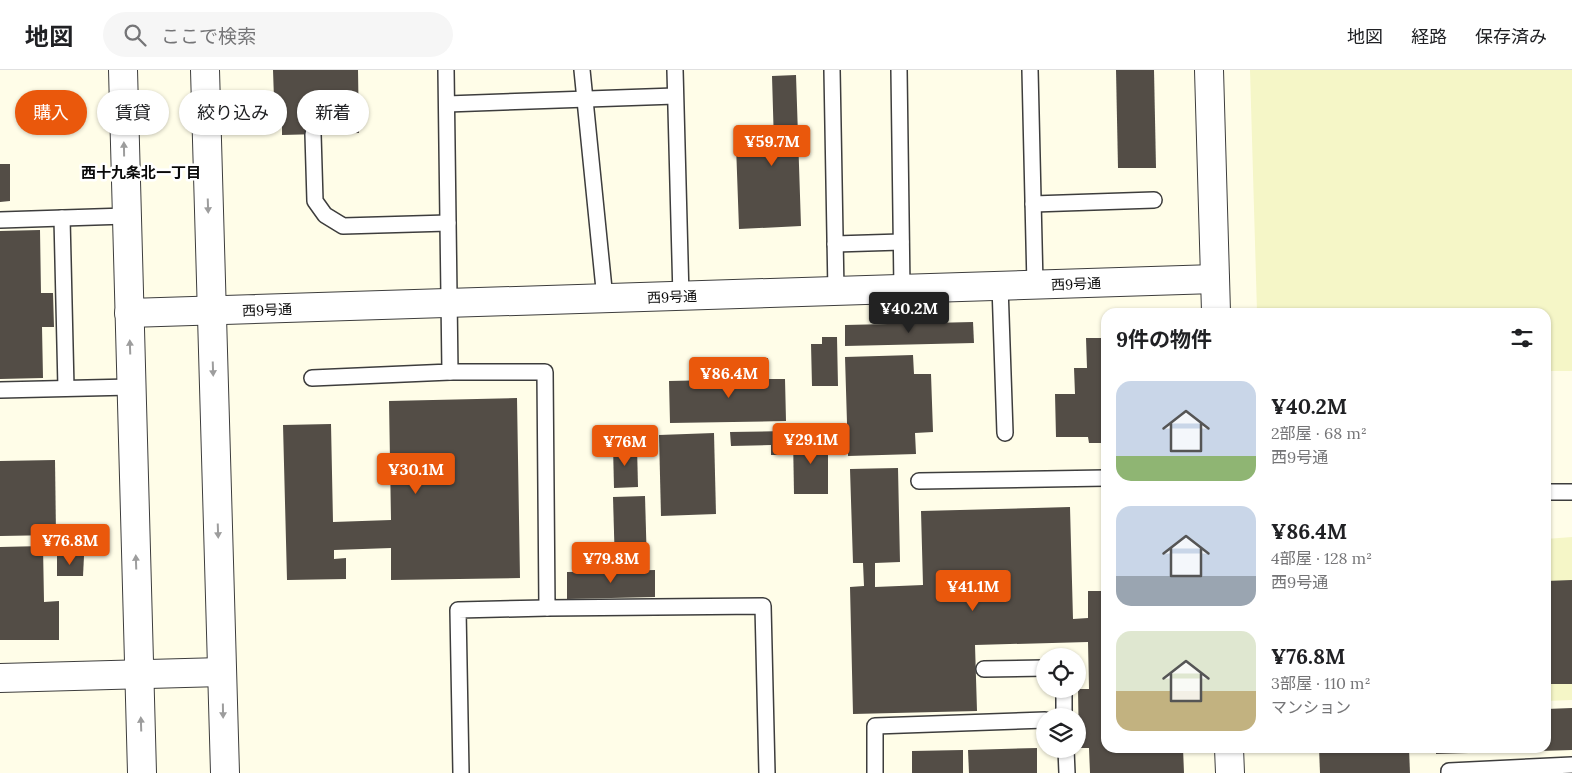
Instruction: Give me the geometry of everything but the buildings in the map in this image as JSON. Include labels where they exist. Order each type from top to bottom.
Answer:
[{"type":"street","points":[[123,70],[142,773]]},
{"type":"street","points":[[204,70],[225,773]]},
{"type":"street","points":[[1209,70],[1216,308]]},
{"type":"street","name":"西9号通","points":[[129,313],[211,312],[1215,279]]},
{"type":"street","points":[[0,678],[140,676],[222,672]]},
{"type":"street","points":[[1229,753],[1230,773]]},
{"type":"lane","points":[[446,70],[450,372]]},
{"type":"lane","points":[[582,70],[604,299]]},
{"type":"lane","points":[[675,70],[681,296]]},
{"type":"lane","points":[[832,70],[836,292]]},
{"type":"lane","points":[[899,70],[902,290]]},
{"type":"lane","points":[[1030,70],[1034,285]]},
{"type":"lane","points":[[446,104],[675,96]]},
{"type":"lane","points":[[313,135],[315,200],[326,215],[343,226],[448,223]]},
{"type":"lane","points":[[1032,204],[1154,200]]},
{"type":"lane","points":[[0,220],[126,216]]},
{"type":"lane","points":[[62,218],[66,388]]},
{"type":"lane","points":[[835,244],[901,242]]},
{"type":"lane","points":[[1000,286],[1006,432]]},
{"type":"lane","points":[[312,378],[450,372],[545,372],[547,608]]},
{"type":"lane","points":[[0,390],[131,387]]},
{"type":"lane","points":[[919,481],[1101,478]]},
{"type":"lane","points":[[1551,492],[1572,492]]},
{"type":"lane","points":[[461,773],[458,610],[763,606],[767,773]]},
{"type":"lane","points":[[984,669],[1036,668]]},
{"type":"lane","points":[[875,773],[875,726],[1036,720]]},
{"type":"lane","points":[[1066,758],[1066,773]]},
{"type":"lane","points":[[1449,773],[1449,771],[1572,765]]},
{"type":"green space","points":[[1250,70],[1572,70],[1572,371],[1551,371],[1551,308],[1257,308]]},
{"type":"green space","points":[[1572,537],[1572,700],[1551,701],[1551,539]]},
{"type":"district","name":"西十九条北一丁目","points":[[141,172]]}]
